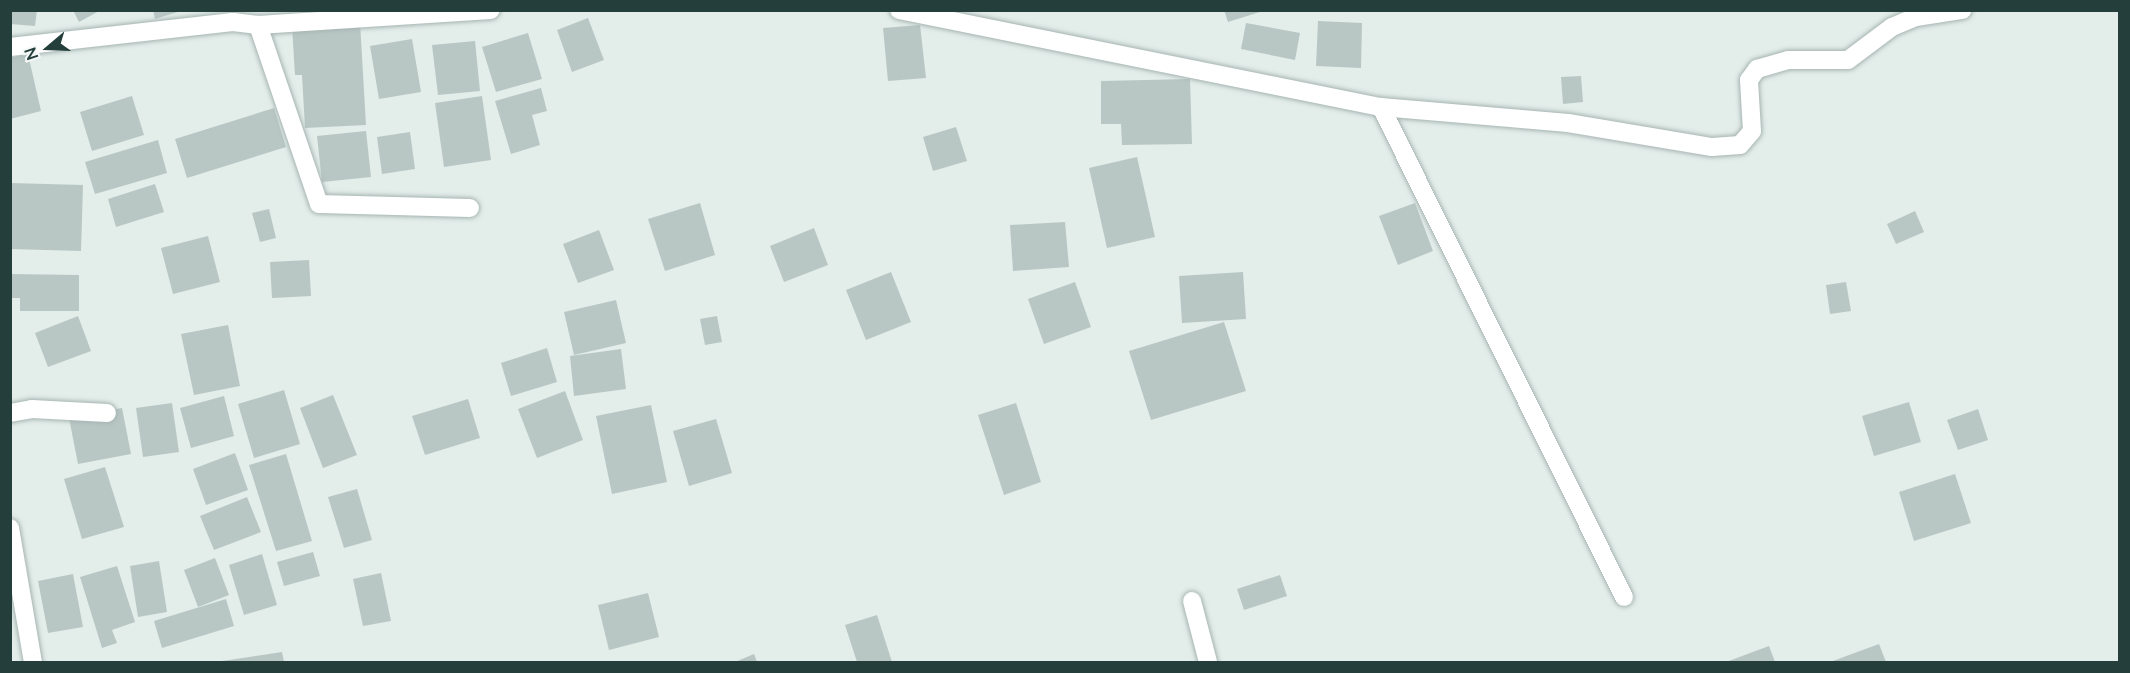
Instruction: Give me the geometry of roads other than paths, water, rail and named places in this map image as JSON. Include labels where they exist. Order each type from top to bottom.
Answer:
[{"type":"street","points":[[10,47],[233,22],[258,25],[491,10]]},
{"type":"street","points":[[899,10],[1381,107],[1568,123],[1665,141],[1740,146],[1752,131],[1749,80],[1756,69],[1788,60],[1848,60],[1892,27],[1916,17],[1962,10]]},
{"type":"street","points":[[258,25],[319,204],[471,208]]},
{"type":"street","points":[[1381,107],[1624,597]]},
{"type":"street","points":[[10,413],[32,410],[107,413]]},
{"type":"street","points":[[10,528],[33,663]]},
{"type":"street","points":[[1192,601],[1208,663]]}]
